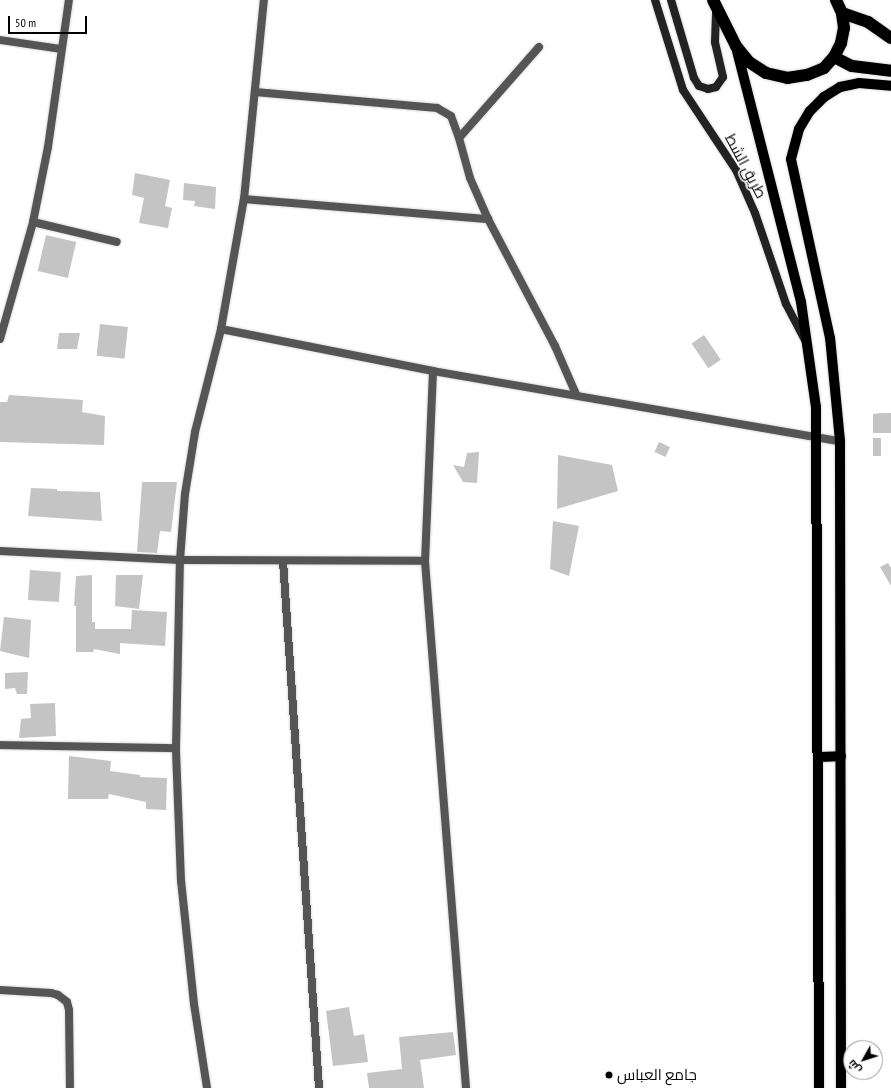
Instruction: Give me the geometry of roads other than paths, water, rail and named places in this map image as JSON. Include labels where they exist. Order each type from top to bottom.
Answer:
[{"type":"highway","points":[[715,3],[736,46],[757,68],[787,78],[807,75],[824,68],[834,56],[844,35],[842,13],[836,0]]},
{"type":"highway","points":[[842,13],[868,22],[891,38]]},
{"type":"highway","points":[[834,56],[847,64],[891,71]]},
{"type":"main road","name":"طريق الشط","points":[[655,0],[683,90],[736,170],[755,213],[786,304],[810,348]]},
{"type":"main road","points":[[671,0],[694,78],[699,86],[708,89],[716,87],[723,77],[715,42],[715,3]]},
{"type":"main road","points":[[736,46],[801,302],[810,348],[817,436],[819,1088]]},
{"type":"main road","points":[[841,1088],[840,441],[830,338],[793,171],[793,149],[807,115],[817,103],[832,91],[859,83],[891,86]]},
{"type":"main road","points":[[818,757],[840,756]]},
{"type":"street","points":[[0,339],[33,222],[48,147],[69,0]]},
{"type":"street","points":[[207,1088],[194,1004],[181,882],[176,748],[180,560],[185,494],[195,432],[221,329],[244,199],[264,0]]},
{"type":"street","points":[[0,40],[61,49]]},
{"type":"street","points":[[459,138],[539,47]]},
{"type":"street","points":[[255,92],[438,108],[451,116],[459,138],[470,178],[488,219],[555,346],[576,394]]},
{"type":"street","points":[[244,199],[488,219]]},
{"type":"street","points":[[33,222],[117,242]]},
{"type":"street","points":[[221,329],[433,370],[840,441]]},
{"type":"street","points":[[433,370],[425,561],[467,1085]]},
{"type":"street","points":[[0,551],[180,560],[425,561]]},
{"type":"street","points":[[283,560],[319,1088]]},
{"type":"street","points":[[0,745],[176,748]]},
{"type":"street","points":[[0,990],[58,994],[66,1002],[70,1088]]},
{"type":"place","name":"جامع العباس","points":[[609,1075]]}]
